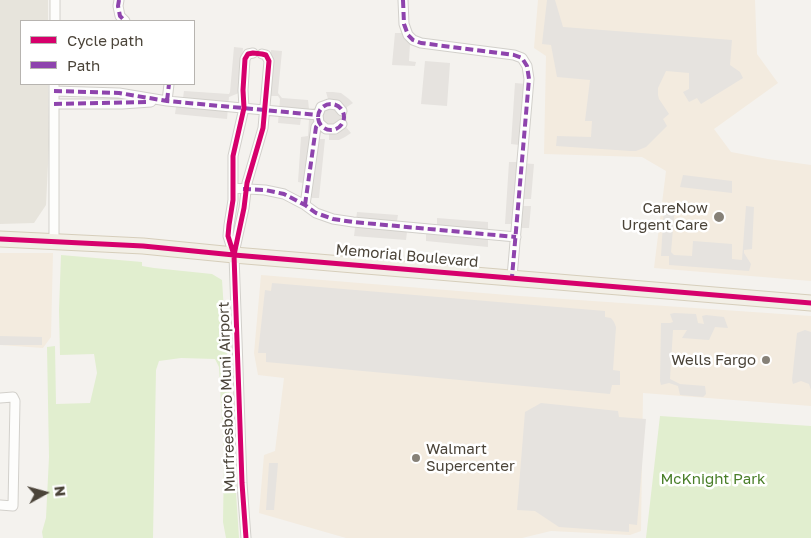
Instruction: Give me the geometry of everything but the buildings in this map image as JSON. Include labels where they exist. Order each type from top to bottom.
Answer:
[{"type":"main road","name":"Memorial Boulevard","points":[[0,239],[142,246],[811,303]]},
{"type":"street","points":[[55,0],[55,20]]},
{"type":"street","points":[[119,0],[120,16],[124,20]]},
{"type":"street","points":[[403,0],[404,24],[408,35],[413,40],[421,43],[514,55],[522,58],[527,66],[529,79],[512,277]]},
{"type":"street","points":[[257,53],[266,55],[269,61],[263,128],[247,183],[234,255],[228,236],[233,200],[233,156],[244,108],[244,59],[248,54],[257,53]]},
{"type":"street","points":[[167,101],[169,85]]},
{"type":"street","points":[[54,241],[54,87],[119,93],[167,101],[265,110],[319,119],[326,129],[330,130],[342,124]]},
{"type":"street","points":[[54,104],[122,104],[167,101]]},
{"type":"street","points":[[305,205],[316,127],[321,107],[329,104],[337,105],[342,111]]},
{"type":"street","points":[[233,188],[265,190],[284,194],[305,205],[316,214],[333,219],[516,237]]},
{"type":"street","name":"Murfreesboro Muni Airport","points":[[234,255],[242,483],[246,538]]},
{"type":"street","points":[[0,398],[13,397],[15,401],[13,506],[0,506]]},
{"type":"shaded area","points":[[0,0],[48,0],[48,20],[20,20],[20,85],[48,85],[49,144],[46,205],[34,223],[0,224]]},
{"type":"shaded area","points":[[538,0],[755,0],[757,54],[778,83],[714,129],[731,152],[811,165],[811,281],[654,268],[666,171],[642,157],[544,154],[546,56],[534,48]]},
{"type":"shaded area","points":[[547,0],[555,0],[563,27],[732,40],[730,65],[740,72],[743,78],[701,104],[697,98],[689,102],[683,92],[689,89],[689,73],[666,71],[658,88],[658,95],[669,114],[663,119],[667,126],[646,147],[631,151],[556,146],[557,136],[591,137],[592,121],[585,121],[590,80],[557,77],[551,45],[542,44]]},
{"type":"shaded area","points":[[395,33],[403,33],[410,44],[409,61],[416,62],[415,66],[392,65]]},
{"type":"shaded area","points":[[234,47],[243,48],[239,93],[229,97],[227,119],[175,114],[176,107],[183,98],[184,91],[229,94]]},
{"type":"shaded area","points":[[271,50],[282,51],[278,93],[282,98],[308,100],[309,109],[316,108],[328,99],[326,92],[333,92],[341,93],[353,103],[347,107],[346,127],[351,133],[339,140],[329,140],[329,133],[321,133],[317,137],[325,139],[319,198],[312,198],[303,183],[298,182],[301,137],[308,136],[309,120],[301,118],[300,125],[278,123],[280,99],[278,96],[270,96]]},
{"type":"shaded area","points":[[425,61],[450,63],[447,106],[421,104]]},
{"type":"shaded area","points":[[515,83],[526,84],[520,163],[534,164],[531,199],[524,199],[523,206],[531,206],[529,228],[505,224],[509,162],[517,162],[519,145],[511,144]]},
{"type":"shaded area","points":[[683,175],[732,181],[732,193],[680,187]]},
{"type":"shaded area","points":[[664,206],[675,206],[671,252],[674,255],[692,256],[693,241],[732,244],[732,259],[742,260],[746,206],[754,207],[752,249],[744,250],[751,264],[749,271],[669,265],[669,256],[661,256]]},
{"type":"shaded area","points":[[357,212],[398,215],[396,227],[437,230],[437,218],[488,222],[488,247],[426,241],[426,234],[407,232],[406,240],[354,236]]},
{"type":"shaded area","points":[[0,253],[53,253],[51,337],[43,348],[0,345]]},
{"type":"shaded area","points":[[261,275],[520,296],[811,316],[811,406],[643,393],[641,531],[630,535],[551,531],[522,538],[346,538],[259,513],[264,455],[275,451],[284,378],[258,375],[254,353]]},
{"type":"shaded area","points":[[272,283],[605,311],[605,317],[611,318],[616,327],[613,370],[620,371],[620,385],[612,385],[610,394],[266,362],[266,353],[258,353],[265,290],[271,291]]},
{"type":"shaded area","points":[[670,314],[696,314],[698,323],[704,324],[702,316],[724,317],[728,328],[715,327],[709,340],[682,338],[687,330],[673,330],[670,379],[680,384],[705,386],[706,394],[703,397],[680,395],[678,386],[669,383],[661,385],[661,323],[673,322]]},
{"type":"shaded area","points":[[805,330],[811,332],[811,390],[809,384],[801,381],[793,384],[792,380],[797,333]]},
{"type":"shaded area","points":[[0,336],[42,337],[42,345],[0,345]]},
{"type":"shaded area","points":[[541,403],[618,411],[619,417],[646,419],[637,525],[629,524],[629,532],[559,527],[535,511],[517,510],[525,412]]},
{"type":"shaded area","points":[[269,463],[278,463],[274,510],[266,510]]},
{"type":"green space","points":[[61,255],[142,262],[142,266],[212,274],[222,280],[239,538],[226,538],[223,522],[224,458],[219,367],[215,359],[181,358],[159,361],[156,370],[153,538],[43,538],[42,532],[46,518],[49,457],[47,347],[55,346],[56,404],[90,403],[97,373],[94,354],[60,355]]},
{"type":"green space","name":"McKnight Park","points":[[660,416],[811,426],[811,538],[646,538]]},
{"type":"marked path","points":[[119,0],[120,16],[124,20]]},
{"type":"marked path","points":[[403,0],[404,24],[408,35],[413,40],[421,43],[514,55],[522,58],[527,66],[529,79],[512,277]]},
{"type":"marked path","points":[[167,101],[169,85]]},
{"type":"marked path","points":[[54,91],[119,93],[167,101],[318,115]]},
{"type":"marked path","points":[[54,104],[149,102]]},
{"type":"marked path","points":[[331,104],[340,108],[344,117],[340,126],[331,130],[322,126],[318,117],[322,108],[331,104]]},
{"type":"marked path","points":[[305,205],[316,127],[319,123]]},
{"type":"marked path","points":[[243,189],[265,190],[284,194],[316,213],[333,219],[516,237]]},
{"type":"cycle path","points":[[234,255],[247,183],[263,128],[269,61],[266,55],[262,54],[248,54],[245,59],[244,108],[233,156],[233,200],[228,236],[234,255],[242,483],[246,538]]},
{"type":"cycle path","points":[[0,239],[143,246],[811,303]]},
{"type":"place","name":"CareNow Urgent Care","points":[[719,217]]},
{"type":"place","name":"Wells Fargo","points":[[766,360]]},
{"type":"place","name":"Walmart Supercenter","points":[[416,458]]}]
